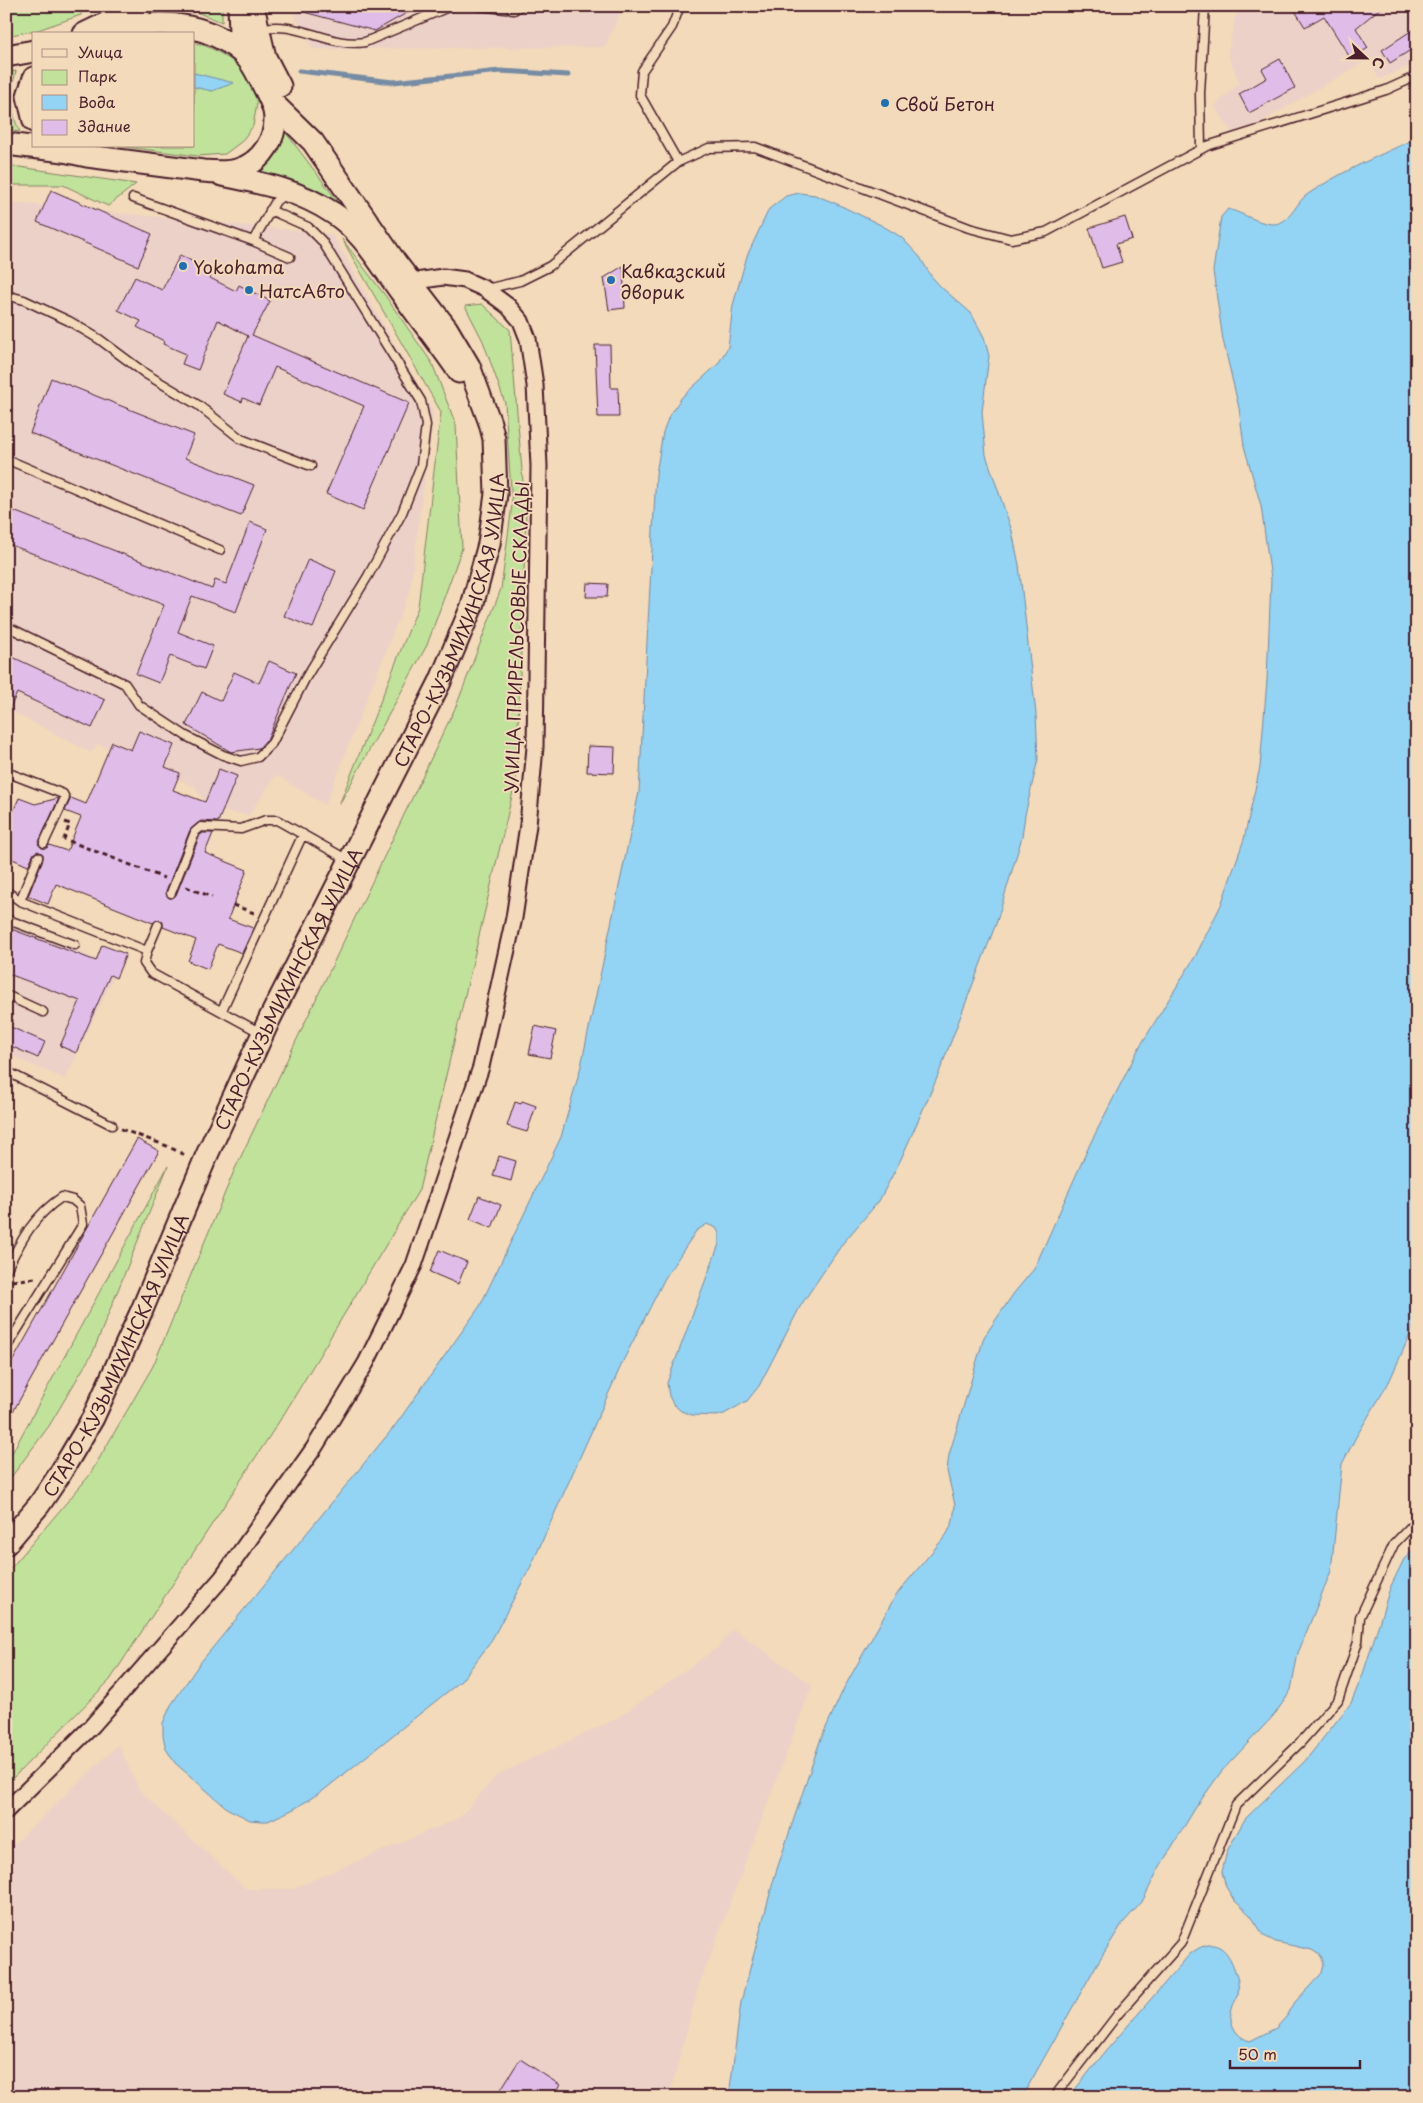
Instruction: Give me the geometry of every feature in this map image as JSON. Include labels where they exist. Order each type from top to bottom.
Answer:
[{"type":"main road","points":[[60,148],[203,172],[236,170],[260,156],[270,141],[274,130],[274,114],[271,101],[241,38],[239,6]]},
{"type":"main road","name":"СТАРО-КУЗЬМИХИНСКАЯ УЛИЦА","points":[[253,6],[258,30],[272,72],[313,142],[396,263],[402,283]]},
{"type":"main road","points":[[88,32],[130,9]]},
{"type":"main road","points":[[110,32],[123,28],[148,25],[166,24],[191,27],[206,32],[232,46],[246,57],[254,68]]},
{"type":"main road","points":[[6,56],[32,50]]},
{"type":"main road","points":[[32,84],[28,96],[32,113]]},
{"type":"main road","name":"СТАРО-КУЗЬМИХИНСКАЯ УЛИЦА","points":[[271,101],[313,142]]},
{"type":"main road","points":[[6,144],[32,146]]},
{"type":"main road","name":"СТАРО-КУЗЬМИХИНСКАЯ УЛИЦА","points":[[6,1544],[39,1505],[93,1418],[142,1310],[203,1165],[263,1034],[440,682],[468,614],[483,571],[489,544],[496,494],[494,439],[472,372],[447,329],[346,222],[321,205],[294,193],[261,183],[203,172]]},
{"type":"street","name":"УЛИЦА ПРИРЕЛЬСОВЫЕ СКЛАДЫ","points":[[6,1811],[92,1726],[222,1578],[314,1448],[366,1363],[414,1265],[481,1066],[514,918],[528,825],[535,747],[539,466],[535,385],[528,339],[521,321],[508,306],[485,289],[465,280],[443,277],[402,283]]},
{"type":"lane","points":[[258,30],[271,26],[286,26],[352,44],[365,42],[451,6]]},
{"type":"lane","points":[[479,6],[514,10],[520,6]]},
{"type":"lane","points":[[678,162],[640,95],[642,71],[672,27],[680,6]]},
{"type":"lane","points":[[1201,149],[1200,93],[1205,6]]},
{"type":"lane","points":[[485,289],[520,281],[550,266],[678,162],[710,148],[755,147],[969,228],[1011,239],[1046,232],[1201,149],[1386,90],[1417,76]]},
{"type":"lane","points":[[261,183],[270,188],[273,194],[270,210]]},
{"type":"lane","points":[[253,241],[279,197],[294,193]]},
{"type":"lane","points":[[133,198],[253,241],[290,257]]},
{"type":"lane","points":[[6,626],[125,684],[139,705],[186,736],[223,756],[241,760],[258,757],[272,743],[305,679],[368,576],[402,513],[421,465],[426,425],[421,401],[322,241],[308,227],[270,210]]},
{"type":"lane","points":[[6,295],[24,300],[99,339],[146,374],[198,405],[241,439],[311,466]]},
{"type":"lane","points":[[6,459],[220,550]]},
{"type":"lane","points":[[6,772],[63,794],[65,798],[44,843]]},
{"type":"lane","points":[[171,893],[195,832],[201,826],[241,829],[266,820],[277,820],[349,861]]},
{"type":"lane","points":[[222,1010],[303,834]]},
{"type":"lane","points":[[20,901],[38,857]]},
{"type":"lane","points":[[6,891],[20,901],[147,951]]},
{"type":"lane","points":[[6,919],[75,945]]},
{"type":"lane","points":[[158,925],[147,951],[144,964],[151,973],[263,1034]]},
{"type":"lane","points":[[6,995],[43,1012]]},
{"type":"lane","points":[[6,1071],[112,1125]]},
{"type":"lane","points":[[6,1270],[25,1233],[52,1204],[62,1197],[73,1200],[80,1206],[83,1224],[6,1348]]},
{"type":"lane","points":[[1054,2097],[1118,2014],[1181,1944],[1236,1805],[1300,1743],[1338,1700],[1358,1642],[1360,1617],[1394,1544],[1417,1520]]},
{"type":"path","points":[[70,824],[64,839],[175,882]]},
{"type":"path","points":[[199,892],[212,897]]},
{"type":"path","points":[[233,905],[265,917]]},
{"type":"path","points":[[112,1125],[167,1146],[203,1165]]},
{"type":"path","points":[[6,1282],[52,1276]]},
{"type":"shaded area","points":[[289,6],[623,6],[605,47],[313,49]]},
{"type":"shaded area","points":[[1238,6],[1417,6],[1417,63],[1379,79],[1369,59],[1235,137],[1215,106],[1239,83],[1228,53]]},
{"type":"shaded area","points":[[6,202],[332,234],[433,412],[410,590],[325,805],[276,775],[249,815],[210,810],[194,786],[98,744],[91,753],[6,708]]},
{"type":"shaded area","points":[[6,915],[117,970],[65,1079],[6,1053]]},
{"type":"shaded area","points":[[733,1629],[812,1685],[698,1988],[669,2097],[6,2097],[6,1852],[118,1745],[140,1791],[246,1889],[292,1889],[459,1818],[497,1775],[616,1719],[717,1648]]},
{"type":"green space","points":[[6,6],[82,6],[81,15],[38,30],[6,36]]},
{"type":"green space","points":[[172,6],[222,6],[222,22],[196,12],[166,10]]},
{"type":"green space","points":[[195,43],[218,52],[231,60],[239,67],[258,98],[253,126],[241,142],[225,154],[198,156],[134,148],[195,148]]},
{"type":"green space","points":[[16,71],[12,102],[14,117],[20,132],[6,130],[6,73]]},
{"type":"green space","points":[[283,129],[339,203],[337,206],[252,172]]},
{"type":"green space","points":[[6,165],[136,184],[108,206],[63,185],[6,185]]},
{"type":"green space","points":[[342,239],[384,294],[432,363],[456,425],[462,548],[427,645],[339,805],[418,607],[441,412]]},
{"type":"green space","points":[[482,304],[510,330],[526,518],[516,779],[419,1190],[284,1414],[110,1680],[6,1785],[6,1574],[89,1476],[153,1366],[234,1171],[457,704],[501,589],[512,505],[505,403],[483,341],[465,306]]},
{"type":"green space","points":[[168,1166],[93,1352],[49,1426],[6,1484],[6,1464]]},
{"type":"water","points":[[195,73],[234,83],[212,91],[195,87]]},
{"type":"water","points":[[1417,138],[1417,1319],[1389,1382],[1342,1464],[1331,1571],[1298,1653],[1291,1690],[1275,1714],[1221,1772],[1196,1807],[1159,1868],[1142,1902],[1122,1924],[1097,1964],[1022,2097],[729,2097],[741,2002],[775,1875],[820,1741],[844,1688],[896,1595],[947,1534],[953,1521],[955,1505],[947,1471],[949,1455],[984,1337],[1014,1293],[1034,1269],[1090,1144],[1139,1048],[1196,955],[1221,905],[1244,839],[1260,767],[1267,680],[1271,579],[1261,506],[1244,446],[1239,408],[1223,340],[1213,271],[1221,217],[1228,209],[1261,222],[1274,224],[1284,221],[1308,194],[1361,164]]},
{"type":"water","points":[[799,193],[815,195],[837,204],[901,237],[920,257],[931,276],[941,287],[971,313],[984,337],[989,356],[982,412],[986,455],[1012,531],[1019,565],[1036,714],[1038,759],[1022,837],[997,921],[937,1078],[901,1159],[879,1201],[843,1243],[801,1305],[759,1386],[747,1401],[717,1416],[692,1415],[681,1411],[673,1404],[669,1396],[667,1383],[719,1244],[719,1233],[716,1228],[707,1224],[696,1231],[665,1278],[624,1359],[531,1566],[490,1643],[461,1681],[324,1790],[294,1809],[268,1821],[250,1820],[228,1809],[175,1763],[166,1749],[163,1723],[171,1705],[200,1663],[394,1427],[480,1306],[561,1137],[581,1066],[639,792],[656,474],[663,432],[669,416],[682,397],[718,364],[728,347],[733,305],[747,256],[769,209],[786,196]]},
{"type":"water","points":[[1417,1547],[1417,2097],[1069,2097],[1105,2052],[1190,1954],[1198,1949],[1212,1945],[1218,1946],[1228,1955],[1232,1962],[1238,1979],[1238,1994],[1231,2012],[1232,2023],[1240,2036],[1250,2041],[1276,2028],[1287,2016],[1295,2002],[1322,1973],[1324,1964],[1321,1956],[1312,1950],[1276,1942],[1264,1936],[1251,1916],[1234,1900],[1226,1887],[1222,1872],[1227,1851],[1245,1819],[1305,1761],[1351,1703],[1363,1674],[1390,1588],[1404,1559]]},
{"type":"building","points":[[301,6],[419,6],[375,31],[300,11]]},
{"type":"building","points":[[1292,6],[1383,6],[1356,28],[1368,48],[1351,59],[1324,16],[1305,27]]},
{"type":"building","points":[[1417,27],[1417,46],[1390,63],[1382,50]]},
{"type":"building","points":[[1280,59],[1295,88],[1249,113],[1239,94],[1267,78],[1262,69]]},
{"type":"building","points":[[51,190],[152,234],[138,266],[37,222]]},
{"type":"building","points":[[1125,217],[1132,239],[1116,244],[1122,262],[1102,268],[1089,228]]},
{"type":"building","points":[[180,255],[213,272],[210,278],[236,291],[239,285],[270,301],[252,335],[409,403],[363,510],[326,494],[364,406],[275,367],[259,405],[243,398],[242,402],[223,394],[248,336],[218,320],[198,370],[182,364],[186,354],[163,344],[164,341],[137,327],[141,321],[118,310],[135,277],[162,290]]},
{"type":"building","points":[[623,266],[625,308],[609,310],[604,278]]},
{"type":"building","points":[[595,345],[610,345],[611,388],[618,388],[619,417],[598,417]]},
{"type":"building","points":[[51,378],[194,435],[185,458],[254,485],[241,516],[30,433]]},
{"type":"building","points":[[6,508],[212,589],[215,580],[226,584],[250,522],[267,529],[236,612],[192,596],[178,632],[213,646],[204,669],[170,656],[159,683],[136,674],[164,605],[6,543]]},
{"type":"building","points":[[308,559],[336,571],[313,628],[284,616]]},
{"type":"building","points":[[587,583],[608,584],[607,597],[586,597]]},
{"type":"building","points":[[6,654],[105,700],[92,728],[17,693],[6,717]]},
{"type":"building","points":[[269,661],[296,673],[268,738],[259,748],[231,752],[186,725],[202,692],[221,701],[234,672],[259,683]]},
{"type":"building","points":[[139,731],[174,745],[165,767],[180,773],[173,790],[205,802],[219,769],[237,776],[218,822],[201,821],[190,830],[166,891],[169,898],[176,895],[200,835],[203,833],[213,833],[205,853],[247,870],[228,919],[253,928],[250,936],[242,953],[218,944],[208,969],[188,961],[196,940],[163,927],[163,922],[160,920],[153,923],[56,884],[48,904],[28,896],[43,859],[43,854],[38,851],[34,853],[28,866],[6,856],[6,828],[19,798],[35,804],[59,798],[38,844],[42,848],[47,848],[49,845],[67,851],[81,817],[65,811],[71,798],[86,804],[112,742],[131,750]]},
{"type":"building","points":[[588,746],[615,747],[614,773],[587,772]]},
{"type":"building","points":[[6,927],[96,961],[102,945],[126,954],[116,978],[110,975],[76,1053],[60,1046],[80,1001],[6,973]]},
{"type":"building","points":[[6,1025],[45,1042],[38,1058],[6,1044]]},
{"type":"building","points":[[535,1026],[556,1031],[550,1058],[529,1054]]},
{"type":"building","points":[[522,1101],[536,1106],[527,1132],[507,1126],[515,1102],[521,1104]]},
{"type":"building","points":[[137,1139],[159,1151],[6,1424],[6,1373]]},
{"type":"building","points":[[499,1156],[516,1161],[511,1181],[493,1176]]},
{"type":"building","points":[[479,1196],[501,1205],[492,1228],[470,1219]]},
{"type":"building","points":[[439,1250],[467,1262],[458,1284],[430,1272]]},
{"type":"building","points":[[520,2059],[560,2085],[553,2097],[496,2097]]},
{"type":"waterway","points":[[299,71],[393,82],[500,71],[568,75]]},
{"type":"place","name":"Свой Бетон","points":[[885,103]]},
{"type":"place","name":"Yokohama","points":[[183,266]]},
{"type":"place","name":"Кавказский дворик","points":[[611,280]]},
{"type":"place","name":"НатсАвто","points":[[249,290]]}]
